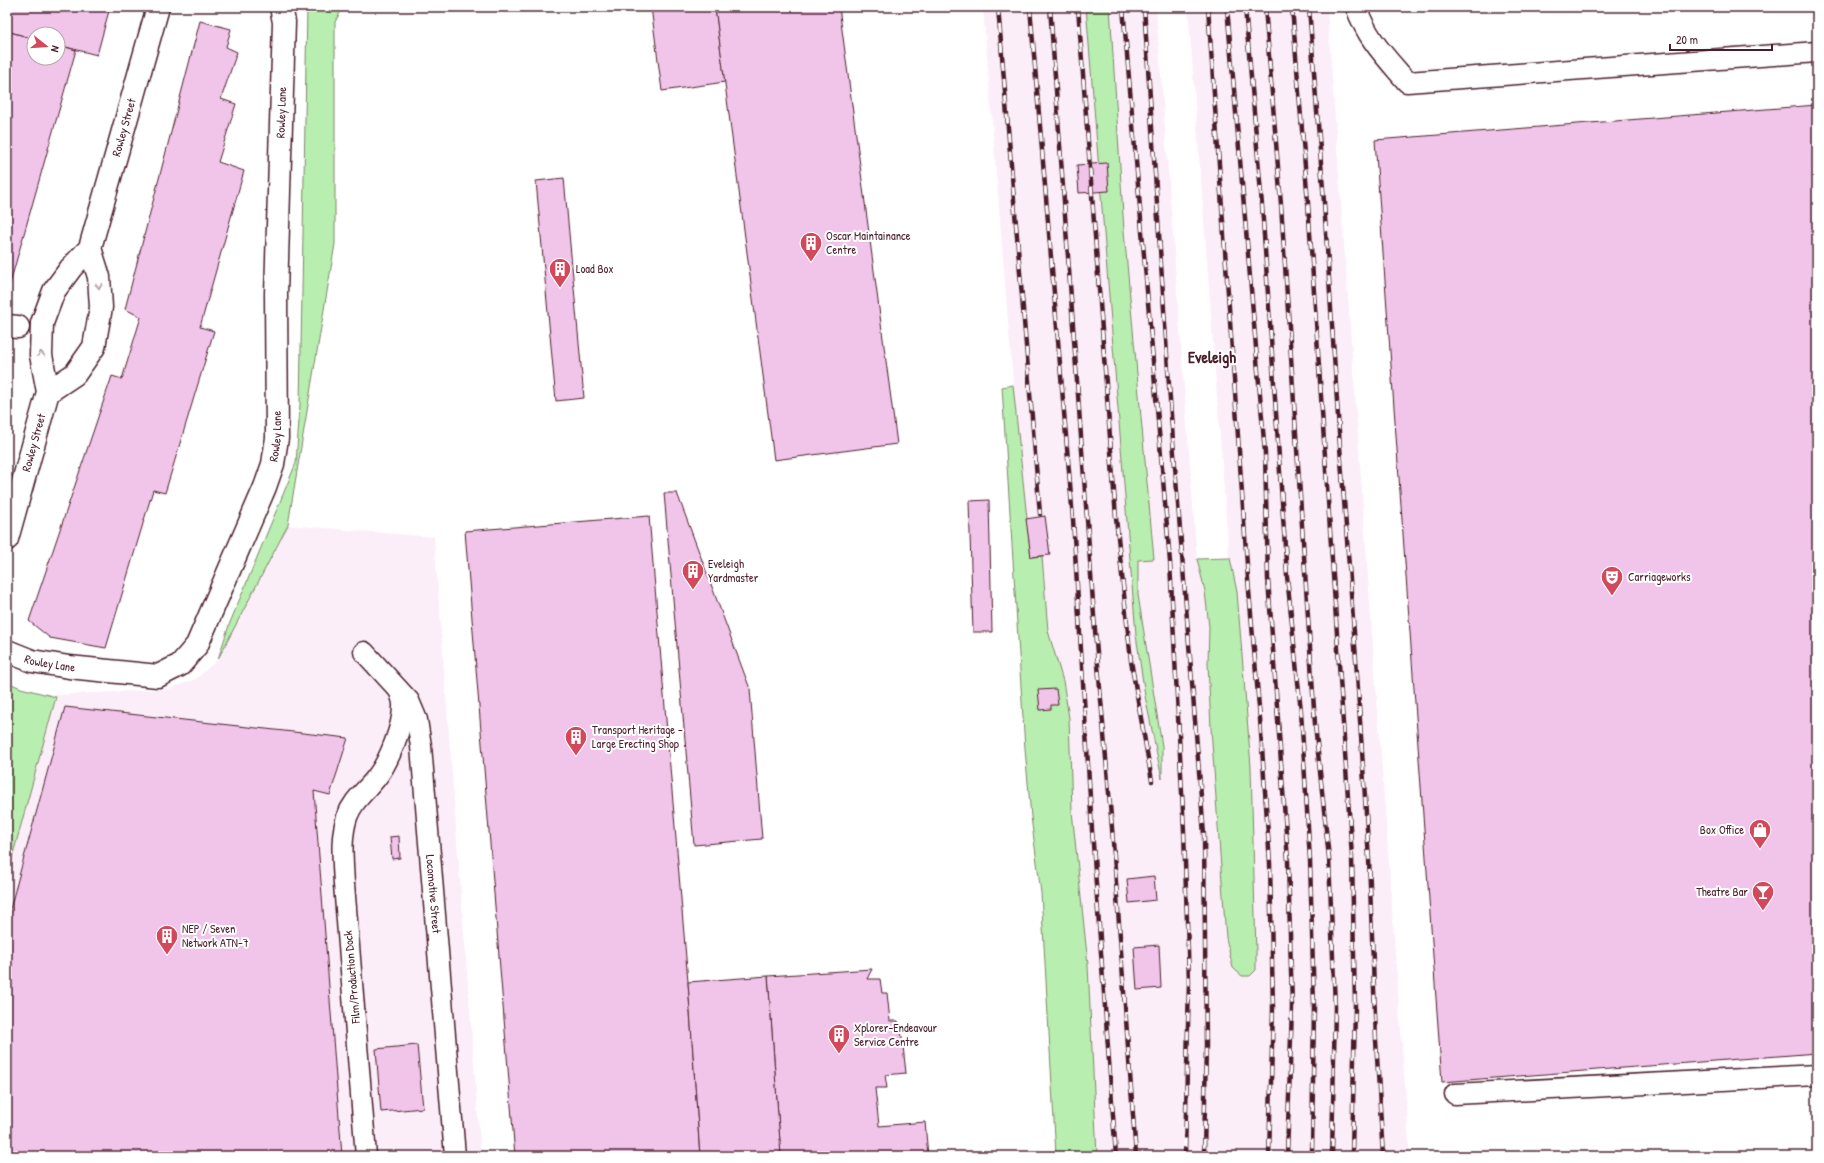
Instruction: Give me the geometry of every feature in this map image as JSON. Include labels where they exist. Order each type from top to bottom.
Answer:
[{"type":"street","name":"Rowley Street","points":[[7,539],[48,392],[41,355],[42,323],[54,291],[90,248],[158,7]]},
{"type":"street","name":"Rowley Lane","points":[[7,651],[32,661],[69,667],[158,676],[180,665],[197,645],[265,487],[273,464],[277,438],[276,294],[284,22],[281,7]]},
{"type":"street","points":[[48,392],[75,374],[94,348],[101,307],[99,277],[90,248]]},
{"type":"lane","points":[[1356,7],[1363,26],[1374,43],[1407,82],[1817,52]]},
{"type":"lane","name":"Locomotive Street","points":[[364,652],[409,701],[417,720],[421,746],[454,1156]]},
{"type":"lane","name":"Film/Production Dock","points":[[366,1156],[344,884],[342,840],[347,816],[355,801],[377,778],[395,740],[401,720],[403,704],[400,691]]},
{"type":"lane","points":[[1455,1094],[1817,1075]]},
{"type":"shaded area","points":[[983,7],[1156,7],[1197,559],[1205,591],[1209,627],[1208,664],[1211,728],[1226,938],[1233,968],[1242,976],[1250,976],[1252,833],[1251,767],[1237,592],[1229,558],[1188,7],[1327,7],[1410,1156],[1097,1156],[1088,965],[1072,811],[1069,718],[1063,681],[1048,631],[1042,556],[1031,557],[1026,519],[1011,358]]},
{"type":"shaded area","points":[[288,525],[434,537],[481,1156],[7,1156],[7,694],[57,695],[168,689],[196,679],[218,659]]},
{"type":"green space","points":[[307,7],[341,7],[341,11],[335,22],[335,244],[288,525],[218,659],[229,625],[296,463],[300,405]]},
{"type":"green space","points":[[1086,7],[1110,7],[1124,231],[1154,559],[1138,560],[1138,595],[1162,746],[1162,779],[1145,696],[1136,635]]},
{"type":"green space","points":[[1013,385],[1031,557],[1042,556],[1048,631],[1063,681],[1069,718],[1072,811],[1088,965],[1097,1156],[1056,1156],[1041,893],[1031,817],[1025,749],[1002,387]]},
{"type":"green space","points":[[1230,558],[1237,592],[1251,767],[1256,970],[1250,976],[1242,976],[1233,968],[1226,938],[1211,728],[1208,664],[1209,627],[1205,591],[1197,559]]},
{"type":"green space","points":[[7,682],[21,688],[56,697],[7,876]]},
{"type":"building","points":[[7,7],[110,7],[97,55],[66,47],[66,26],[26,26],[26,37],[7,31]]},
{"type":"building","points":[[651,7],[715,7],[725,82],[662,91]]},
{"type":"building","name":"Oscar Maintainance Centre","points":[[715,7],[839,7],[897,444],[774,460]]},
{"type":"building","points":[[200,21],[231,29],[226,47],[237,52],[221,99],[236,104],[218,162],[244,171],[200,327],[214,331],[165,493],[153,490],[106,648],[50,638],[29,621],[112,376],[122,379],[141,317],[125,309]]},
{"type":"building","points":[[10,32],[26,37],[26,66],[66,66],[66,47],[76,50],[7,294],[7,43]]},
{"type":"building","name":"Carriageworks","points":[[1817,105],[1817,1053],[1442,1082],[1375,140]]},
{"type":"building","points":[[1107,163],[1109,191],[1079,193],[1077,165]]},
{"type":"building","name":"Load Box","points":[[564,178],[584,398],[556,401],[536,181]]},
{"type":"building","name":"Eveleigh Yardmaster","points":[[664,493],[677,493],[750,689],[762,839],[694,845]]},
{"type":"building","points":[[989,500],[992,632],[973,632],[969,501]]},
{"type":"building","name":"Transport Heritage – Large Erecting Shop","points":[[649,516],[688,982],[700,1156],[515,1156],[465,531]]},
{"type":"building","points":[[1045,516],[1050,555],[1031,557],[1026,519]]},
{"type":"building","points":[[1056,689],[1058,705],[1051,705],[1051,709],[1040,710],[1038,690]]},
{"type":"building","name":"NEP / Seven Network ATN-7","points":[[65,707],[348,738],[330,795],[314,791],[342,1156],[7,1156],[7,920]]},
{"type":"building","points":[[399,836],[400,858],[392,859],[390,837]]},
{"type":"building","points":[[1154,876],[1156,900],[1129,903],[1127,879]]},
{"type":"building","points":[[1159,945],[1161,988],[1137,990],[1134,947]]},
{"type":"building","name":"Xplorer-Endeavour Service Centre","points":[[872,969],[867,979],[880,979],[882,993],[887,993],[890,1021],[898,1021],[902,1037],[906,1073],[885,1075],[887,1088],[875,1088],[879,1126],[925,1122],[928,1156],[781,1156],[768,976]]},
{"type":"building","points":[[768,976],[781,1156],[700,1156],[688,982]]},
{"type":"building","points":[[417,1045],[423,1108],[381,1112],[376,1049]]},
{"type":"railway","points":[[998,7],[1040,514]]},
{"type":"railway","points":[[1030,7],[1073,519],[1092,830],[1116,1156]]},
{"type":"railway","points":[[1050,7],[1095,630],[1112,828],[1136,1156]]},
{"type":"railway","points":[[1078,7],[1116,518],[1131,661],[1152,781]]},
{"type":"railway","points":[[1123,7],[1170,562],[1184,831],[1189,981],[1185,1156]]},
{"type":"railway","points":[[1144,7],[1171,415],[1204,835],[1206,1044],[1204,1156]]},
{"type":"railway","points":[[1208,7],[1248,579],[1270,863],[1273,1008],[1269,1156]]},
{"type":"railway","points":[[1227,7],[1265,453],[1268,579],[1288,861],[1292,1007],[1287,1156]]},
{"type":"railway","points":[[1245,7],[1262,205],[1287,576],[1301,711],[1310,860],[1314,1006],[1312,1156]]},
{"type":"railway","points":[[1265,7],[1281,204],[1315,724],[1329,858],[1335,1007],[1332,1156]]},
{"type":"railway","points":[[1292,7],[1308,203],[1352,857],[1355,1006],[1352,1156]]},
{"type":"railway","points":[[1309,7],[1324,202],[1369,859],[1376,1040],[1383,1156]]},
{"type":"place","name":"Oscar Maintainance Centre","points":[[811,262]]},
{"type":"place","name":"Load Box","points":[[560,288]]},
{"type":"place","name":"Eveleigh Yardmaster","points":[[693,590]]},
{"type":"place","name":"Carriageworks","points":[[1612,596]]},
{"type":"place","name":"Transport Heritage – Large Erecting Shop","points":[[576,756]]},
{"type":"place","name":"Box Office","points":[[1760,850]]},
{"type":"place","name":"Theatre Bar","points":[[1763,912]]},
{"type":"place","name":"NEP / Seven Network ATN-7","points":[[167,956]]},
{"type":"place","name":"Xplorer-Endeavour Service Centre","points":[[839,1054]]},
{"type":"district","name":"Eveleigh","points":[[1212,357]]}]
